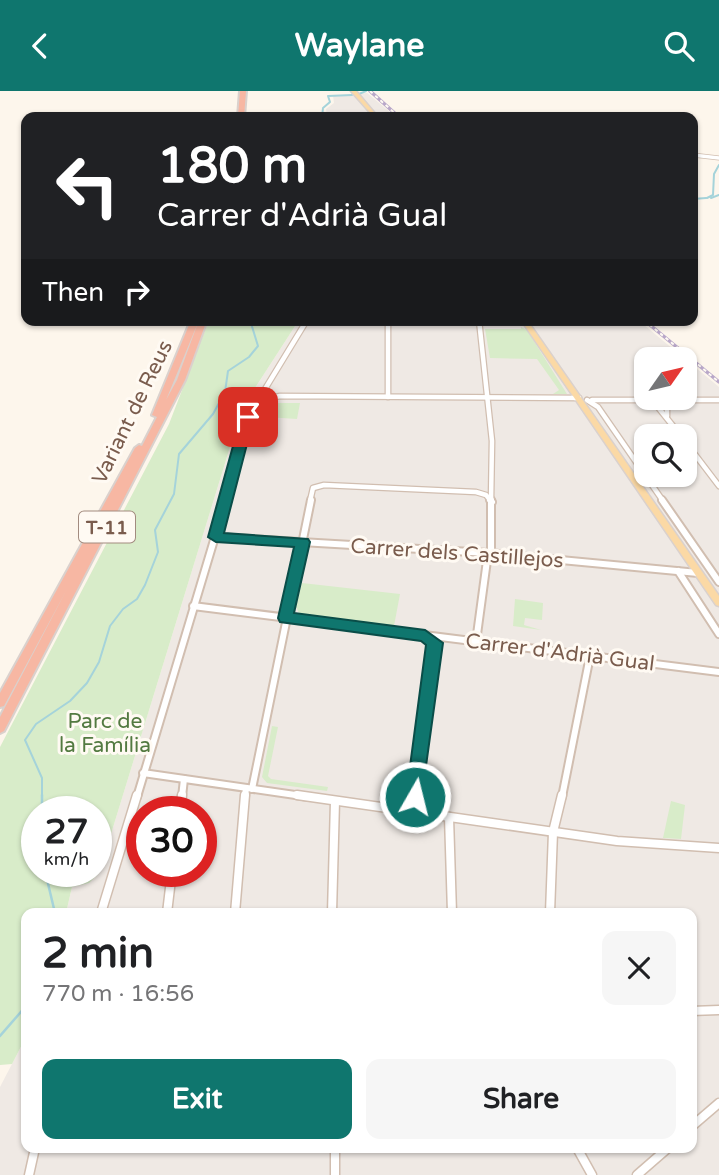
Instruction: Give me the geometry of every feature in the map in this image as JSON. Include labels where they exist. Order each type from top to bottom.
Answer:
[{"type":"highway","points":[[236,91],[238,112]]},
{"type":"highway","points":[[243,91],[246,112]]},
{"type":"highway","points":[[241,112],[248,91]]},
{"type":"highway","name":"Variant de Reus","points":[[0,703],[146,434],[192,326]]},
{"type":"highway","name":"Variant de Reus","points":[[0,728],[181,380],[201,326]]},
{"type":"main road","points":[[353,91],[372,112]]},
{"type":"main road","points":[[528,326],[582,400],[719,603]]},
{"type":"street","points":[[698,156],[719,158]]},
{"type":"street","points":[[102,908],[216,537],[248,417],[263,388],[303,326]]},
{"type":"street","points":[[388,326],[388,397]]},
{"type":"street","points":[[476,642],[489,553],[492,502],[487,398],[480,326]]},
{"type":"street","points":[[263,388],[280,395]]},
{"type":"street","points":[[256,401],[280,395],[634,399]]},
{"type":"street","points":[[697,399],[719,400]]},
{"type":"street","points":[[582,400],[598,407],[719,582]]},
{"type":"street","points":[[661,410],[672,424]]},
{"type":"street","points":[[667,410],[668,418]]},
{"type":"street","points":[[697,457],[719,486]]},
{"type":"street","points":[[236,908],[249,788],[303,542],[311,492],[317,485],[475,492],[488,490],[492,485]]},
{"type":"street","points":[[475,492],[486,495],[492,502]]},
{"type":"street","name":"Carrer dels Castillejos","points":[[216,537],[489,553],[698,573]]},
{"type":"street","points":[[710,570],[719,572]]},
{"type":"street","points":[[678,571],[719,634]]},
{"type":"street","name":"Carrer d'Adrià Gual","points":[[193,606],[719,672]]},
{"type":"street","points":[[425,636],[433,641],[436,648],[415,797],[418,807],[434,815]]},
{"type":"street","points":[[436,648],[449,639]]},
{"type":"street","points":[[550,908],[553,832],[577,734],[590,656]]},
{"type":"street","points":[[143,773],[553,832],[664,846],[719,848]]},
{"type":"street","points":[[182,796],[184,779]]},
{"type":"street","points":[[392,809],[406,805],[415,797]]},
{"type":"street","points":[[332,908],[335,801]]},
{"type":"street","points":[[449,817],[452,908]]},
{"type":"street","points":[[168,908],[170,887]]},
{"type":"street","points":[[697,1011],[719,1010]]},
{"type":"street","points":[[697,1122],[719,1103]]},
{"type":"street","points":[[29,1175],[34,1153]]},
{"type":"street","points":[[335,1153],[335,1175]]},
{"type":"street","points":[[580,1153],[592,1175]]},
{"type":"street","points":[[637,1175],[661,1153]]},
{"type":"shaded area","points":[[367,93],[390,112],[326,112],[326,109],[334,103],[333,96]]},
{"type":"shaded area","points":[[295,326],[645,326],[671,347],[634,347],[634,410],[697,410],[697,369],[719,387],[719,1175],[0,1175],[0,1087],[21,1047],[21,1153],[697,1153],[697,908],[67,908],[72,887],[112,887],[112,831],[242,408]]},
{"type":"green space","name":"Parc de la Família","points":[[207,326],[295,326],[242,408],[112,831],[112,796],[21,796],[21,887],[72,887],[67,908],[21,908],[21,1047],[12,1064],[0,1065],[0,747],[169,424]]},
{"type":"green space","points":[[521,327],[527,330],[567,394],[553,394],[559,390],[537,359],[490,358],[485,329]]},
{"type":"green space","points":[[276,403],[300,403],[297,419],[266,417],[266,409]]},
{"type":"green space","points":[[302,583],[400,594],[394,626],[300,615],[296,607]]},
{"type":"green space","points":[[515,599],[543,603],[542,620],[525,618],[524,625],[541,630],[513,626]]},
{"type":"green space","points":[[272,726],[278,727],[268,776],[271,779],[328,787],[327,791],[267,783],[262,777]]},
{"type":"green space","points":[[671,801],[685,805],[681,839],[663,838]]},
{"type":"waterway","points":[[359,94],[366,91]]},
{"type":"waterway","points":[[323,112],[330,102],[328,96],[352,95]]},
{"type":"waterway","points":[[707,198],[713,195],[714,174],[719,165]]},
{"type":"waterway","points":[[711,198],[719,195]]},
{"type":"waterway","points":[[698,199],[706,198]]},
{"type":"waterway","points":[[42,796],[42,778],[25,740],[36,724],[70,701],[87,683],[99,662],[110,626],[123,609],[137,599],[145,585],[158,552],[155,530],[174,494],[179,454],[213,414],[225,392],[228,371],[249,357],[258,346],[252,326]]},
{"type":"waterway","points":[[49,887],[54,908]]},
{"type":"waterway","points":[[0,1036],[21,1012]]},
{"type":"railway","points":[[370,91],[393,112]]},
{"type":"railway","points":[[651,326],[719,382]]},
{"type":"route","points":[[248,417],[216,537],[303,542],[286,618],[425,636],[435,643],[415,797]]}]
